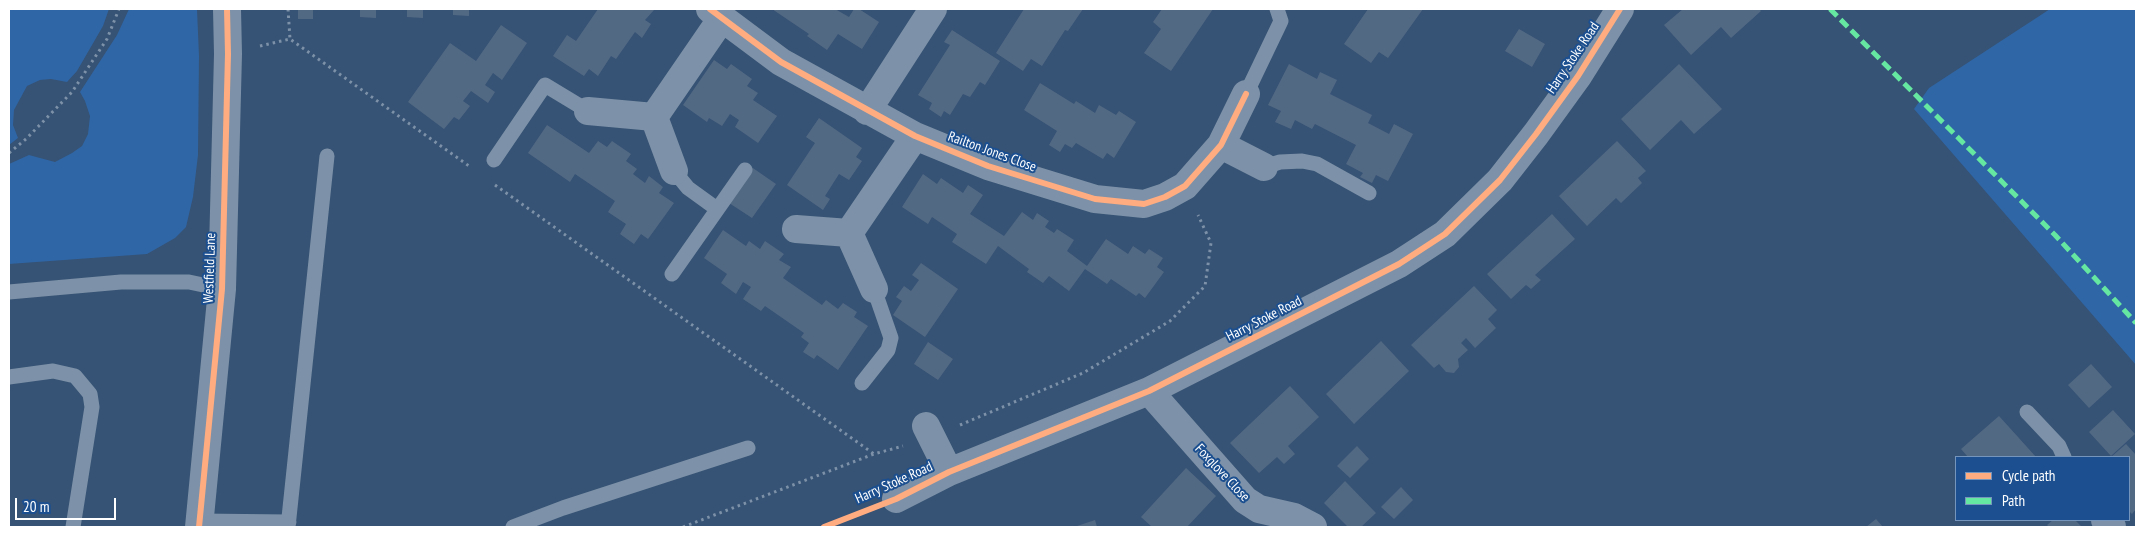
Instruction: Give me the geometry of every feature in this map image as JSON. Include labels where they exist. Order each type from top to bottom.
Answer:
[{"type":"street","name":"Westfield Lane","points":[[199,524],[222,288],[228,54],[226,9]]},
{"type":"street","points":[[867,111],[933,9]]},
{"type":"street","name":"Harry Stoke Road","points":[[896,499],[949,472],[1149,391],[1399,264],[1445,234],[1500,180],[1536,134],[1578,76],[1620,9]]},
{"type":"street","name":"Railton Jones Close","points":[[654,117],[716,12],[781,62],[915,136],[988,166],[1095,199],[1144,204],[1165,197],[1185,186],[1221,145],[1246,94]]},
{"type":"street","points":[[588,112],[654,117],[674,171]]},
{"type":"street","points":[[849,233],[915,136]]},
{"type":"street","points":[[1221,145],[1264,167]]},
{"type":"street","points":[[796,229],[849,233]]},
{"type":"street","points":[[849,233],[874,288]]},
{"type":"street","name":"Foxglove Close","points":[[1149,391],[1245,500],[1259,509],[1294,517],[1312,527]]},
{"type":"street","name":"Harry Stoke Road","points":[[928,431],[949,472]]},
{"type":"lane","points":[[1246,94],[1281,21],[1277,9]]},
{"type":"lane","points":[[494,160],[545,85],[588,112]]},
{"type":"lane","points":[[199,524],[289,524],[327,156]]},
{"type":"lane","points":[[1264,167],[1280,162],[1302,161],[1317,164],[1369,193]]},
{"type":"lane","points":[[672,274],[745,170]]},
{"type":"lane","points":[[674,171],[688,188],[718,209]]},
{"type":"lane","points":[[9,292],[121,282],[189,282],[222,288]]},
{"type":"lane","points":[[862,383],[888,350],[890,338],[874,288]]},
{"type":"lane","points":[[9,377],[53,371],[75,376],[90,394],[92,407],[74,527]]},
{"type":"lane","points":[[2027,412],[2059,446],[2064,456]]},
{"type":"lane","points":[[513,527],[563,508],[748,448]]},
{"type":"path","points":[[9,153],[26,140],[72,92],[107,39],[119,9]]},
{"type":"path","points":[[288,9],[290,39]]},
{"type":"path","points":[[228,54],[290,39],[476,171]]},
{"type":"path","points":[[493,183],[874,454]]},
{"type":"path","points":[[683,527],[874,454],[928,431],[1083,373],[1170,321],[1205,286],[1211,243],[1185,186]]},
{"type":"shaded area","points":[[9,9],[109,9],[103,26],[77,71],[67,82],[51,79],[40,80],[27,86],[14,110],[13,125],[18,138],[9,145]]},
{"type":"shaded area","points":[[129,9],[197,9],[199,56],[198,155],[193,197],[186,227],[175,238],[147,254],[9,264],[9,164],[29,155],[55,162],[82,146],[88,134],[90,116],[80,92],[117,35]]},
{"type":"shaded area","points":[[2050,9],[2136,9],[2136,365],[1914,109],[1929,88]]},
{"type":"building","points":[[298,9],[313,9],[313,19],[298,19]]},
{"type":"building","points":[[360,9],[376,9],[376,18],[360,17]]},
{"type":"building","points":[[407,9],[423,9],[423,18],[407,17]]},
{"type":"building","points":[[453,9],[469,9],[469,16],[453,15]]},
{"type":"building","points":[[598,9],[654,10],[645,20],[651,24],[642,38],[635,32],[616,59],[611,56],[598,76],[589,69],[584,76],[553,56],[567,35],[576,41]]},
{"type":"building","points":[[772,9],[835,9],[849,17],[854,9],[859,9],[879,22],[862,49],[838,34],[827,50],[807,36],[809,34]]},
{"type":"building","points":[[1024,9],[1083,9],[1068,31],[1065,30],[1042,66],[1031,59],[1023,71],[996,53]]},
{"type":"building","points":[[1162,9],[1213,9],[1171,71],[1144,53],[1161,29],[1153,22]]},
{"type":"building","points":[[1368,9],[1423,9],[1388,58],[1379,52],[1371,63],[1344,44]]},
{"type":"building","points":[[1683,9],[1759,9],[1761,11],[1731,38],[1721,27],[1691,55],[1664,25]]},
{"type":"building","points":[[501,25],[527,43],[502,80],[493,73],[485,85],[495,92],[488,103],[471,91],[463,101],[470,106],[459,120],[454,117],[444,129],[408,102],[450,43],[476,61]]},
{"type":"building","points":[[1519,29],[1545,44],[1532,67],[1505,51]]},
{"type":"building","points":[[952,30],[1000,61],[985,85],[980,82],[970,97],[963,94],[950,115],[944,111],[941,117],[929,109],[932,103],[918,95],[950,45],[944,42]]},
{"type":"building","points":[[714,60],[727,69],[731,64],[752,79],[747,86],[758,93],[753,100],[777,116],[758,143],[735,127],[739,120],[730,114],[722,126],[709,118],[707,122],[683,105]]},
{"type":"building","points":[[1289,64],[1317,79],[1320,72],[1337,80],[1330,94],[1372,115],[1368,123],[1389,134],[1394,124],[1413,134],[1388,181],[1376,175],[1372,183],[1360,177],[1363,173],[1346,164],[1356,145],[1315,124],[1312,129],[1295,120],[1291,129],[1275,122],[1281,111],[1268,105]]},
{"type":"building","points":[[1679,64],[1722,109],[1694,134],[1681,120],[1650,150],[1621,119]]},
{"type":"building","points":[[1040,83],[1074,104],[1076,101],[1095,113],[1099,105],[1116,115],[1119,111],[1136,122],[1114,158],[1107,153],[1103,159],[1076,143],[1072,148],[1065,144],[1060,152],[1049,145],[1057,131],[1024,110]]},
{"type":"building","points":[[819,118],[862,148],[856,157],[862,161],[849,180],[839,174],[825,196],[830,199],[823,210],[787,185],[815,143],[806,137]]},
{"type":"building","points":[[547,125],[589,153],[598,141],[607,147],[612,141],[631,154],[626,161],[637,169],[633,174],[645,183],[649,176],[663,187],[659,193],[674,203],[648,239],[641,234],[634,244],[620,234],[626,224],[608,212],[615,201],[575,174],[570,182],[528,153]]},
{"type":"building","points":[[1617,141],[1646,171],[1638,178],[1642,183],[1621,203],[1616,198],[1587,226],[1559,196]]},
{"type":"building","points":[[750,166],[776,184],[752,218],[726,201]]},
{"type":"building","points":[[923,174],[937,184],[941,178],[963,193],[968,185],[983,195],[970,214],[1004,236],[1022,212],[1033,220],[1037,213],[1049,221],[1045,227],[1054,233],[1057,229],[1074,240],[1067,251],[1087,266],[1106,239],[1128,254],[1133,246],[1145,254],[1149,249],[1163,258],[1157,267],[1164,272],[1145,298],[1139,293],[1136,296],[1111,279],[1107,284],[1085,269],[1069,291],[1049,276],[1043,283],[1027,272],[1029,269],[998,246],[986,264],[952,242],[957,234],[932,217],[928,224],[902,207]]},
{"type":"building","points":[[1552,214],[1575,239],[1535,275],[1541,280],[1531,289],[1526,285],[1511,299],[1487,274]]},
{"type":"building","points":[[723,230],[746,246],[749,241],[760,249],[765,241],[784,254],[779,260],[791,267],[783,278],[822,305],[826,300],[838,309],[843,303],[857,312],[854,317],[868,326],[838,370],[817,355],[814,359],[803,352],[809,343],[801,337],[804,333],[765,306],[761,311],[743,299],[751,287],[743,282],[736,294],[721,283],[727,274],[704,258]]},
{"type":"building","points":[[921,263],[958,289],[925,337],[893,315],[902,301],[896,297],[904,286],[911,291],[919,280],[912,275]]},
{"type":"building","points":[[1474,286],[1497,310],[1488,319],[1496,328],[1475,348],[1466,338],[1461,343],[1468,350],[1458,359],[1459,367],[1454,373],[1446,372],[1439,364],[1434,368],[1411,345]]},
{"type":"building","points":[[1381,341],[1409,371],[1354,424],[1326,394]]},
{"type":"building","points":[[928,342],[953,359],[938,380],[914,364]]},
{"type":"building","points":[[2091,364],[2112,387],[2089,408],[2068,385]]},
{"type":"building","points":[[1290,386],[1319,417],[1288,446],[1295,454],[1284,464],[1277,457],[1259,473],[1230,443]]},
{"type":"building","points":[[2113,410],[2135,434],[2111,456],[2089,432]]},
{"type":"building","points":[[1999,416],[2035,456],[1967,456],[1961,449]]},
{"type":"building","points":[[2126,444],[2136,455],[2136,509],[2132,514],[2130,512],[2130,456],[2112,456]]},
{"type":"building","points":[[1357,446],[1369,459],[1350,478],[1337,466]]},
{"type":"building","points":[[1186,468],[1216,496],[1187,527],[1152,527],[1141,517]]},
{"type":"building","points":[[1345,481],[1376,513],[1361,527],[1348,527],[1324,503]]},
{"type":"building","points":[[1401,487],[1413,500],[1394,519],[1381,507]]},
{"type":"building","points":[[1876,519],[1883,527],[1866,527]]},
{"type":"building","points":[[1095,520],[1097,527],[1074,527]]},
{"type":"building","points":[[2052,521],[2076,521],[2082,527],[2049,527],[2047,525]]},
{"type":"marked path","points":[[1830,9],[2055,235],[2136,323]]},
{"type":"cycle path","points":[[199,527],[222,289],[228,54],[227,9]]},
{"type":"cycle path","points":[[710,9],[781,62],[915,136],[988,166],[1095,199],[1144,204],[1165,197],[1185,186],[1221,145],[1246,94]]},
{"type":"cycle path","points":[[824,527],[896,499],[949,472],[1149,391],[1399,264],[1445,234],[1500,180],[1578,76],[1620,9]]}]
